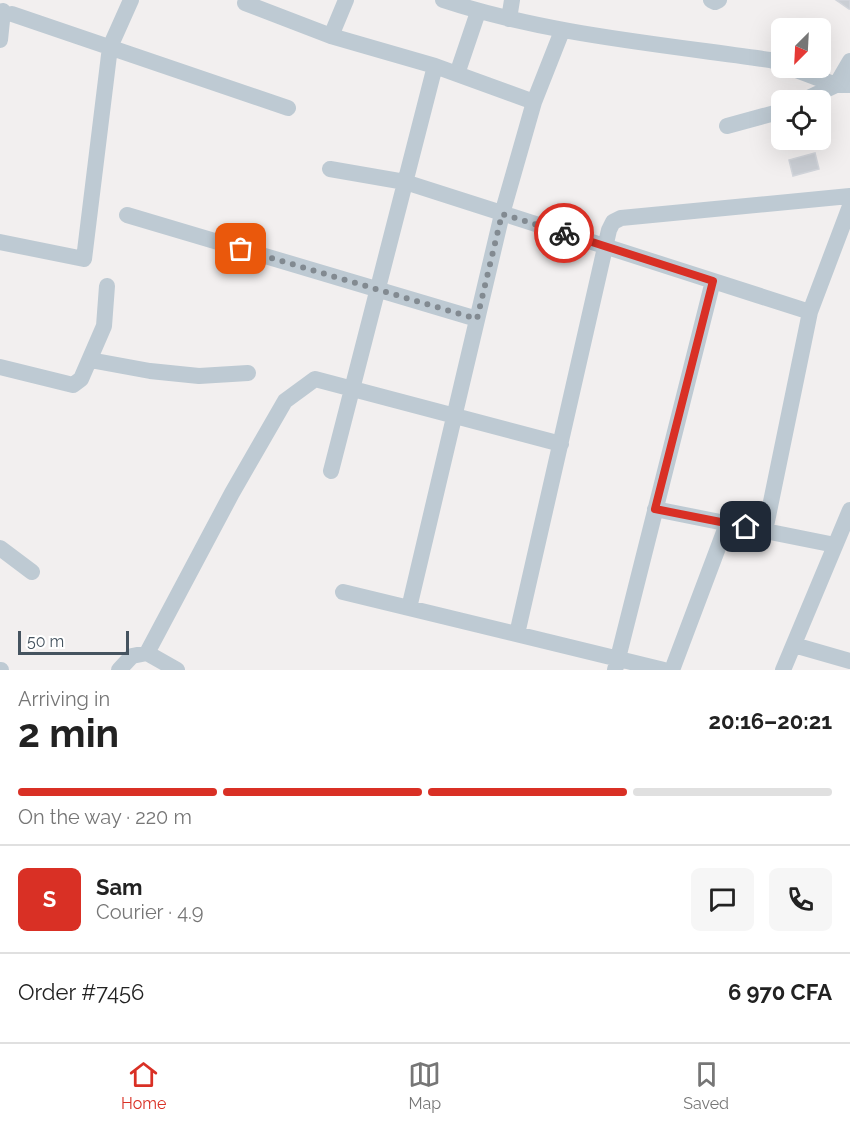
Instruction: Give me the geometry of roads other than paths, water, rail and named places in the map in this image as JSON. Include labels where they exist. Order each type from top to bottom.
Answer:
[{"type":"street","points":[[0,242],[84,258],[110,47],[131,0]]},
{"type":"street","points":[[331,36],[346,0]]},
{"type":"street","points":[[443,0],[478,12],[562,31],[771,60]]},
{"type":"street","points":[[509,19],[512,0]]},
{"type":"street","points":[[711,0],[715,2],[719,0]]},
{"type":"street","points":[[245,3],[331,36],[435,66],[534,102]]},
{"type":"street","points":[[0,40],[8,9],[110,47],[288,108]]},
{"type":"street","points":[[457,74],[478,12]]},
{"type":"street","points":[[409,608],[502,214],[534,102],[562,31]]},
{"type":"street","points":[[822,78],[843,85],[850,62]]},
{"type":"street","points":[[331,471],[435,66]]},
{"type":"street","points":[[727,126],[771,114]]},
{"type":"street","points":[[330,169],[405,182],[810,312]]},
{"type":"street","points":[[517,634],[605,246],[613,222],[621,218],[850,196]]},
{"type":"street","points":[[765,531],[810,312],[850,206]]},
{"type":"street","points":[[127,215],[477,319]]},
{"type":"street","points":[[616,664],[713,281]]},
{"type":"street","points":[[0,367],[73,385],[81,380],[104,326],[107,286]]},
{"type":"street","points":[[90,360],[150,371],[199,376],[248,373]]},
{"type":"street","points":[[147,653],[232,493],[285,401],[315,378],[561,444]]},
{"type":"street","points":[[655,509],[835,545]]},
{"type":"street","points":[[783,670],[850,510]]},
{"type":"street","points":[[672,670],[727,524]]},
{"type":"street","points":[[0,548],[32,572]]},
{"type":"street","points":[[343,592],[517,634],[616,664],[664,670]]},
{"type":"street","points":[[794,645],[850,661]]},
{"type":"street","points":[[119,670],[132,656],[147,653],[177,670]]}]
